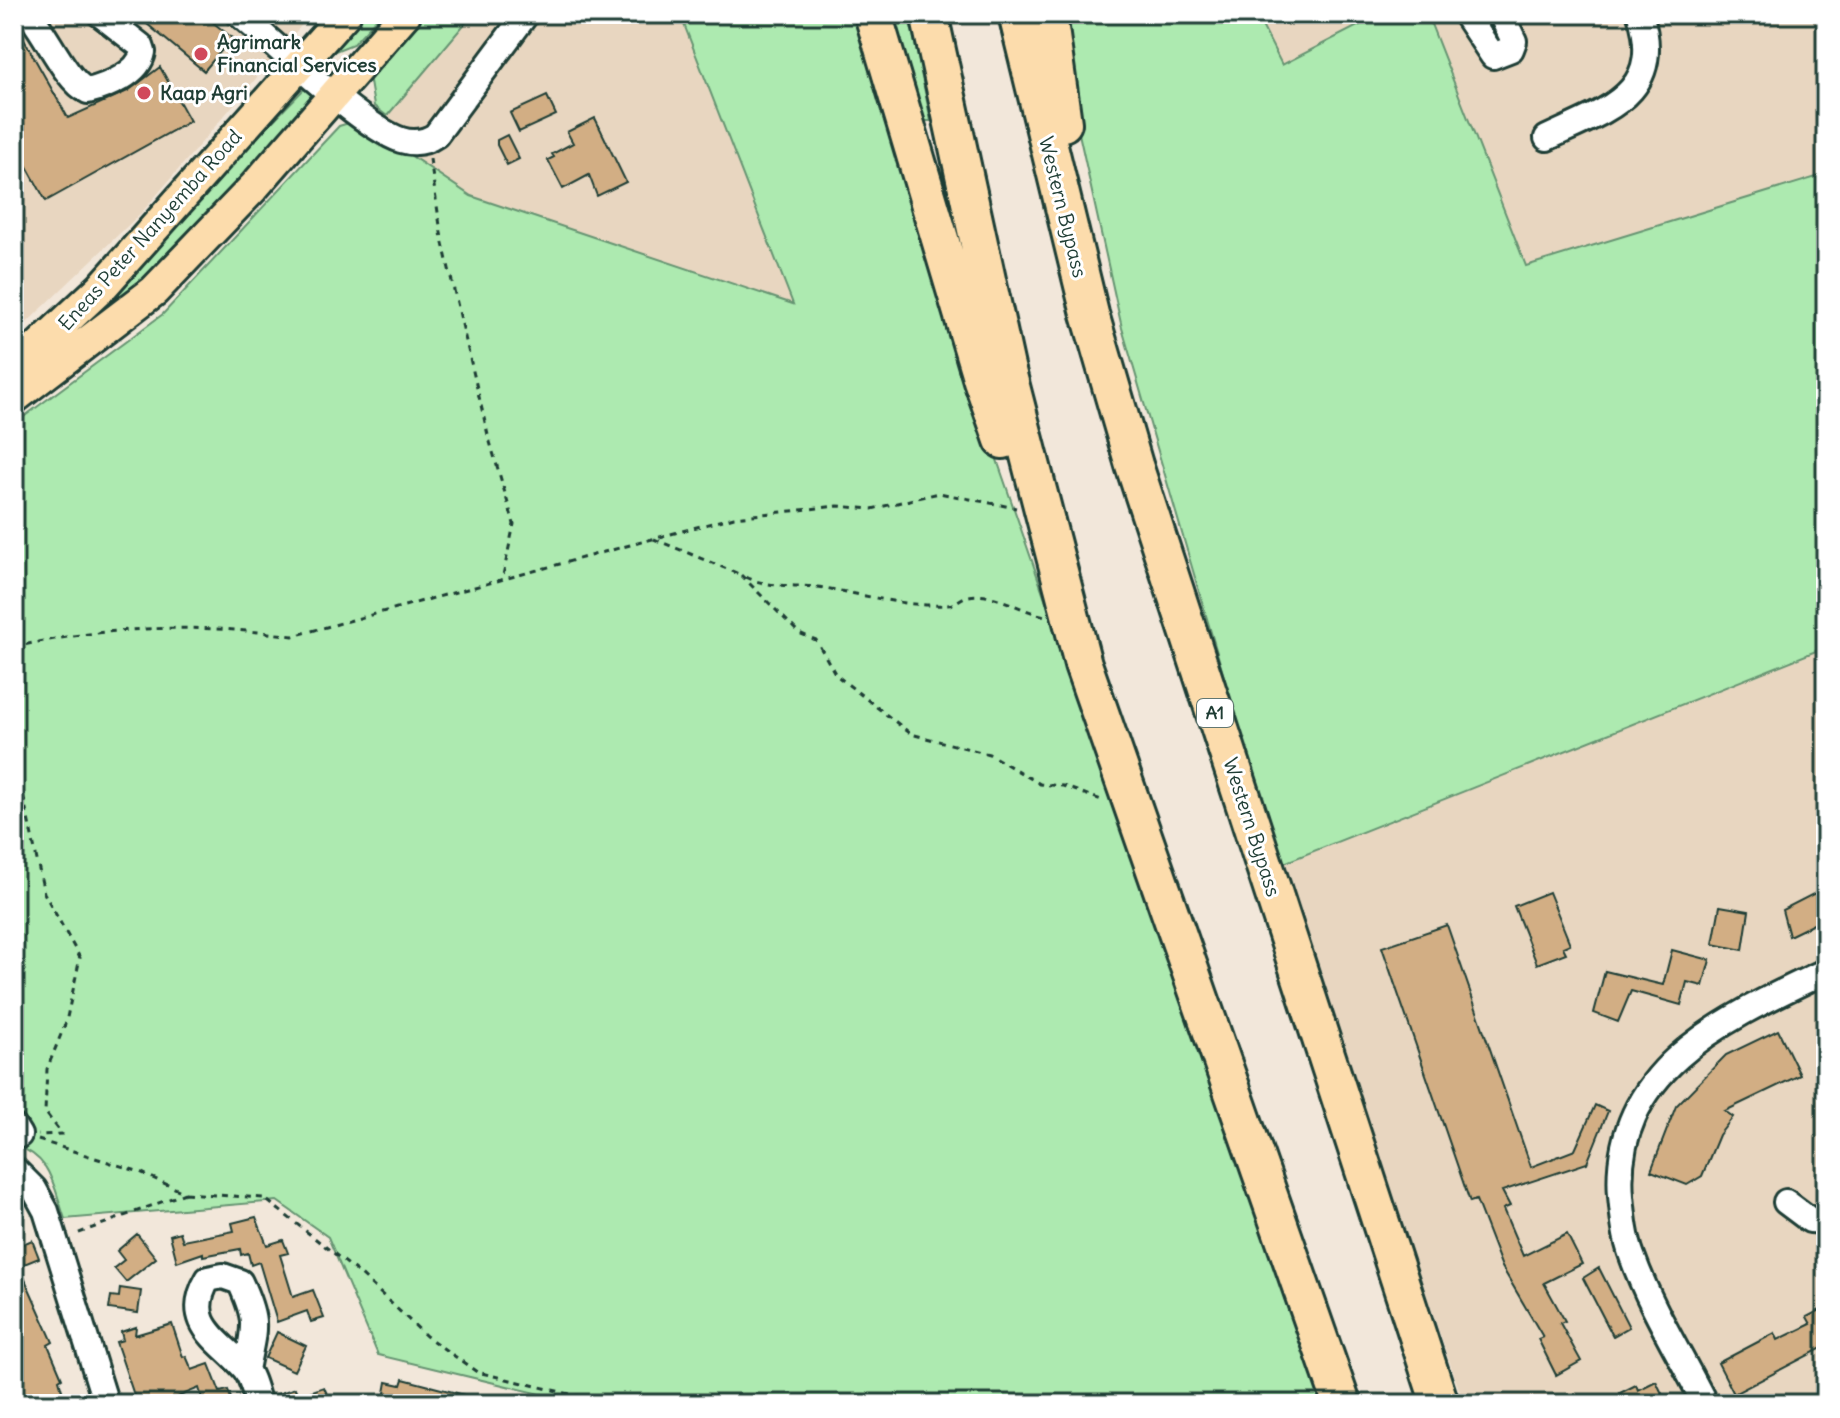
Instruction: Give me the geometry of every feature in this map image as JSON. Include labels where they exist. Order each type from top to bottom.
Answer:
[{"type":"highway","points":[[873,14],[982,380],[1342,1404]]},
{"type":"highway","points":[[929,14],[1006,367],[1083,664]]},
{"type":"highway","name":"Western Bypass","points":[[1017,14],[1090,314],[1134,465],[1440,1404]]},
{"type":"highway","points":[[1048,14],[1090,314]]},
{"type":"main road","name":"Eneas Peter Nanyemba Road","points":[[14,369],[101,288],[345,14]]},
{"type":"main road","name":"Eneas Peter Nanyemba Road","points":[[14,398],[154,291],[253,188],[333,92],[405,14]]},
{"type":"street","points":[[29,14],[45,32],[77,86],[88,91],[103,87],[137,67],[143,52],[141,46],[100,14]]},
{"type":"street","points":[[239,14],[333,92],[399,139],[427,141],[452,116],[526,14]]},
{"type":"street","points":[[1465,14],[1493,56],[1511,49],[1514,41],[1501,14]]},
{"type":"street","points":[[1547,138],[1623,101],[1635,87],[1645,64],[1640,14]]},
{"type":"street","points":[[1705,1404],[1632,1257],[1620,1173],[1626,1133],[1640,1100],[1671,1062],[1701,1039],[1767,999],[1826,971]]},
{"type":"street","points":[[18,1171],[46,1211],[106,1404]]},
{"type":"street","points":[[1786,1202],[1810,1220],[1826,1221]]},
{"type":"street","points":[[246,1370],[259,1404]]},
{"type":"path","points":[[427,141],[442,239],[488,435],[514,524],[502,580]]},
{"type":"path","points":[[14,647],[136,627],[226,627],[293,636],[734,517],[838,506],[872,509],[939,493],[1029,510]]},
{"type":"path","points":[[654,539],[758,583],[822,588],[909,603],[950,606],[969,596],[1002,600],[1030,613],[1067,619]]},
{"type":"path","points":[[741,575],[799,633],[816,640],[836,675],[911,734],[989,754],[1040,784],[1063,786],[1134,811]]},
{"type":"path","points":[[14,775],[20,781],[44,893],[80,958],[66,1022],[47,1069],[45,1112],[62,1134],[16,1131]]},
{"type":"path","points":[[16,1131],[140,1172],[185,1193],[264,1198],[360,1274],[426,1336],[477,1372],[612,1404]]},
{"type":"path","points":[[56,1242],[185,1193]]},
{"type":"shaded area","points":[[14,14],[311,14],[143,211],[14,335]]},
{"type":"shaded area","points":[[473,14],[680,14],[794,305],[471,196],[374,131]]},
{"type":"shaded area","points":[[1256,14],[1381,14],[1282,65]]},
{"type":"shaded area","points":[[1427,14],[1826,14],[1826,174],[1526,266]]},
{"type":"shaded area","points":[[1826,647],[1826,1404],[1464,1404],[1279,866]]},
{"type":"green space","points":[[363,14],[381,14],[353,44],[330,53]]},
{"type":"green space","points":[[424,14],[473,14],[387,116],[374,106],[369,76]]},
{"type":"green space","points":[[680,14],[858,14],[951,327],[1324,1404],[582,1404],[378,1355],[328,1237],[277,1201],[65,1219],[54,1184],[44,1165],[27,1150],[14,1145],[14,424],[163,314],[339,126],[352,122],[374,131],[471,196],[793,304]]},
{"type":"green space","points":[[887,14],[909,14],[931,121],[922,121]]},
{"type":"green space","points":[[1067,14],[1256,14],[1282,65],[1381,14],[1427,14],[1526,266],[1826,174],[1826,647],[1279,865],[1122,328],[1078,129]]},
{"type":"green space","points":[[306,87],[315,92],[316,101],[137,289],[71,341],[229,166]]},
{"type":"building","name":"Agrimark Financial Services","points":[[135,14],[203,14],[232,38],[204,71]]},
{"type":"building","name":"Kaap Agri","points":[[14,22],[68,118],[128,91],[160,67],[190,121],[46,201],[14,143]]},
{"type":"building","points":[[547,96],[556,115],[519,132],[510,113]]},
{"type":"building","points":[[595,118],[626,182],[597,196],[589,175],[563,189],[548,160],[554,157],[552,154],[573,143],[567,132]]},
{"type":"building","points":[[507,135],[519,159],[507,165],[497,140]]},
{"type":"building","points":[[1819,891],[1826,906],[1826,918],[1789,936],[1782,910]]},
{"type":"building","points":[[1549,892],[1570,944],[1563,947],[1566,953],[1537,964],[1514,906]]},
{"type":"building","points":[[1720,906],[1749,911],[1743,950],[1713,944]]},
{"type":"building","points":[[1447,925],[1531,1167],[1575,1150],[1595,1105],[1608,1111],[1587,1163],[1502,1191],[1510,1206],[1503,1209],[1523,1256],[1567,1234],[1582,1264],[1544,1283],[1565,1321],[1560,1323],[1581,1361],[1556,1375],[1538,1339],[1543,1337],[1502,1267],[1476,1200],[1470,1202],[1382,947]]},
{"type":"building","points":[[1672,950],[1710,960],[1703,986],[1687,982],[1681,1005],[1631,991],[1618,1022],[1594,1013],[1605,971],[1663,985]]},
{"type":"building","points":[[1778,1030],[1800,1075],[1725,1111],[1733,1117],[1719,1135],[1702,1176],[1687,1185],[1651,1171],[1676,1106],[1726,1055]]},
{"type":"building","points":[[256,1217],[267,1245],[283,1240],[288,1253],[280,1255],[293,1297],[313,1290],[324,1318],[311,1322],[307,1311],[277,1322],[259,1262],[251,1265],[248,1253],[241,1255],[240,1249],[203,1256],[203,1253],[177,1262],[170,1235],[180,1232],[183,1241],[234,1231],[232,1223]]},
{"type":"building","points":[[137,1234],[156,1258],[126,1282],[114,1268],[124,1260],[117,1251]]},
{"type":"building","points":[[32,1240],[39,1258],[19,1266],[53,1342],[48,1345],[62,1378],[59,1380],[66,1404],[24,1404],[19,1387],[14,1389],[14,1336],[23,1331],[14,1306],[14,1248]]},
{"type":"building","points":[[1599,1268],[1629,1327],[1613,1336],[1583,1278]]},
{"type":"building","points":[[120,1288],[141,1291],[138,1313],[109,1309],[111,1296],[119,1297]]},
{"type":"building","points":[[1826,1307],[1826,1346],[1734,1394],[1718,1363],[1775,1333],[1778,1340],[1811,1324],[1807,1317]]},
{"type":"building","points":[[172,1324],[183,1357],[186,1356],[192,1370],[209,1364],[220,1392],[228,1390],[233,1404],[192,1404],[192,1401],[202,1398],[199,1388],[170,1400],[172,1404],[137,1404],[116,1342],[123,1340],[121,1332],[136,1327],[135,1335]]},
{"type":"building","points":[[277,1332],[306,1346],[294,1371],[265,1358]]},
{"type":"building","points":[[403,1379],[480,1399],[480,1404],[383,1404],[387,1382],[401,1385]]},
{"type":"building","points":[[1656,1381],[1667,1404],[1611,1404],[1623,1398],[1620,1393],[1636,1385],[1638,1390]]},
{"type":"building","points":[[324,1387],[331,1404],[274,1404],[272,1396],[295,1388],[298,1396]]},
{"type":"place","name":"Agrimark Financial Services","points":[[201,54]]},
{"type":"place","name":"Kaap Agri","points":[[144,93]]}]
